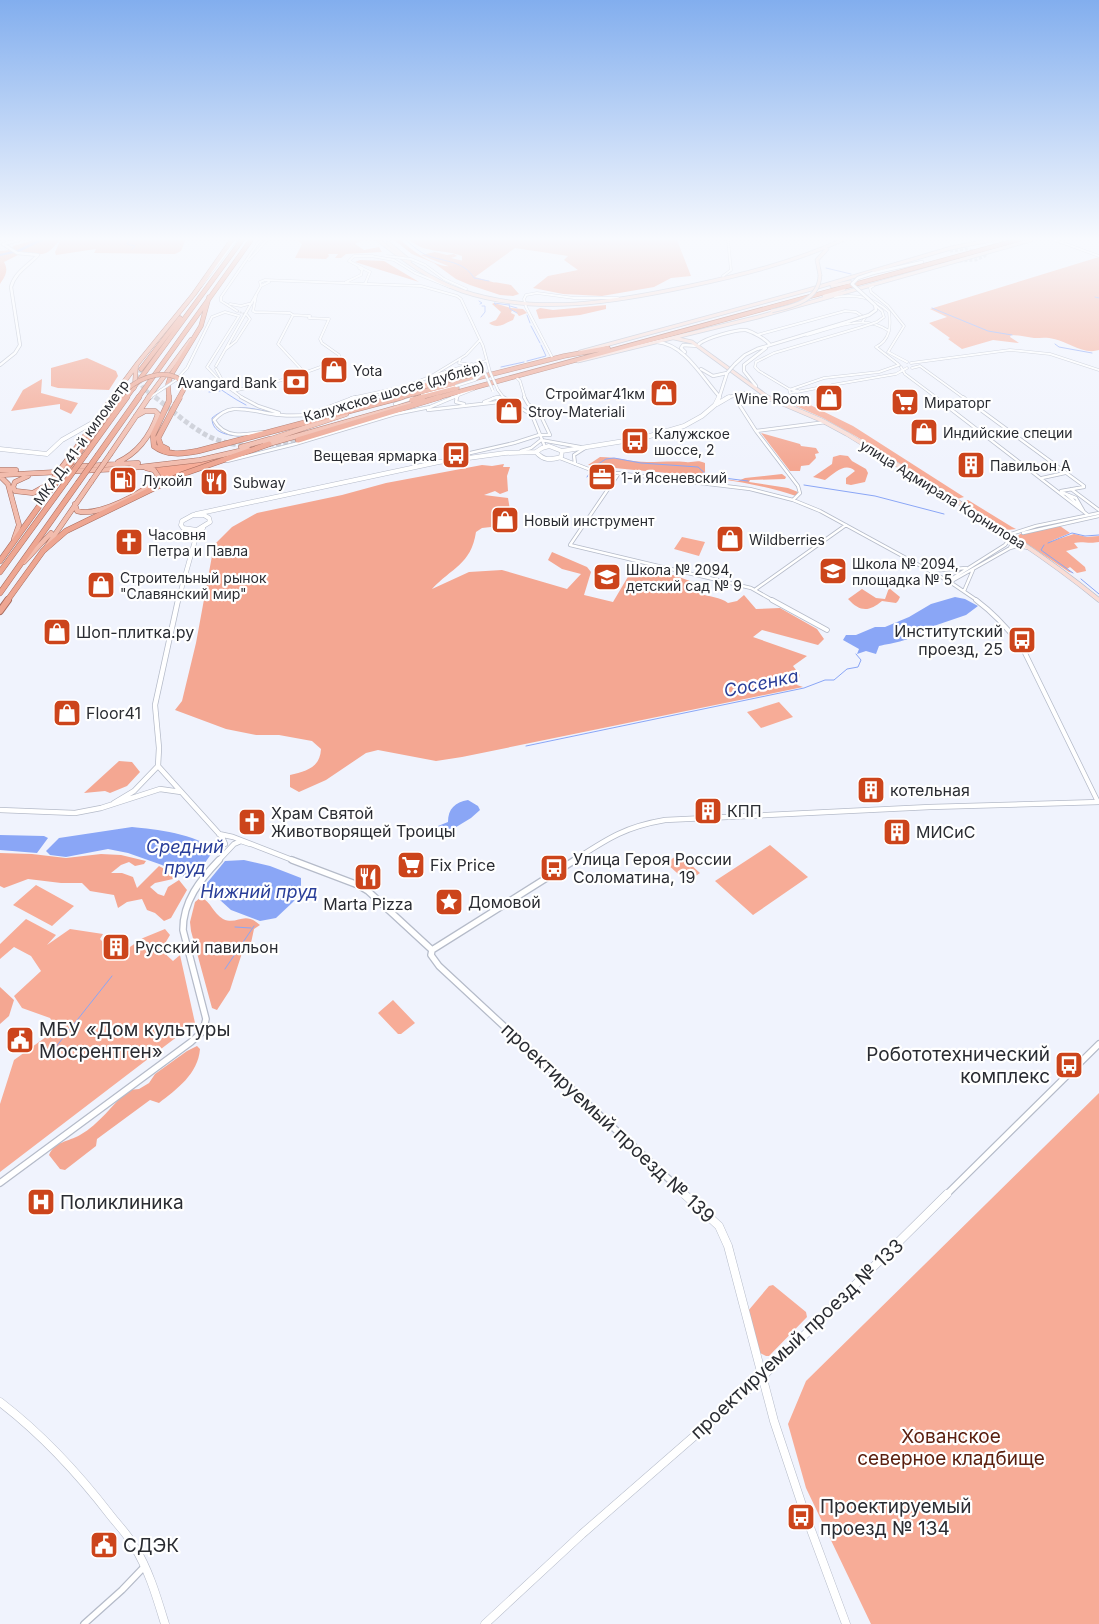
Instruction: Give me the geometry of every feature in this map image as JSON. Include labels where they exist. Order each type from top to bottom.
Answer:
[{"type":"highway","points":[[141,369],[181,316]]},
{"type":"highway","name":"МКАД, 41-й километр","points":[[0,572],[186,316]]},
{"type":"highway","name":"МКАД, 41-й километр","points":[[0,593],[197,316]]},
{"type":"highway","points":[[204,316],[201,326],[171,374],[168,384],[169,401],[153,435],[154,446],[167,453],[190,453],[360,410]]},
{"type":"highway","points":[[395,404],[730,316]]},
{"type":"highway","points":[[298,440],[471,388],[578,361],[741,316]]},
{"type":"highway","points":[[564,356],[608,348]]},
{"type":"highway","name":"Калужское шоссе (дублёр)","points":[[360,410],[564,356]]},
{"type":"highway","points":[[0,561],[74,455],[126,390],[137,381],[165,375],[178,377],[185,382],[186,387],[158,438],[161,446],[169,449],[197,449],[286,428]]},
{"type":"highway","points":[[0,611],[43,551],[54,540],[71,528],[195,469],[268,442]]},
{"type":"main road","points":[[49,472],[23,477],[15,482],[13,487],[18,493],[29,494],[52,484],[60,470],[74,455],[138,364],[177,316]]},
{"type":"main road","name":"Калужское шоссе (дублёр)","points":[[564,356],[713,316]]},
{"type":"main road","points":[[685,332],[754,316]]},
{"type":"main road","points":[[578,361],[762,316]]},
{"type":"main road","points":[[695,333],[693,339],[698,345]]},
{"type":"main road","points":[[674,338],[688,340],[698,345],[775,399],[806,414]]},
{"type":"main road","points":[[43,551],[146,400],[191,340]]},
{"type":"main road","name":"улица Адмирала Корнилова","points":[[698,345],[771,400],[826,422],[1029,548],[1066,573],[1099,600]]},
{"type":"main road","points":[[134,389],[137,382],[135,371],[138,364]]},
{"type":"main road","points":[[0,476],[131,468],[200,460],[471,388]]},
{"type":"main road","points":[[0,470],[180,459],[268,442],[395,404]]},
{"type":"main road","points":[[102,465],[124,460],[135,453],[158,414],[155,411],[148,410],[136,416]]},
{"type":"main road","name":"Калужское шоссе (дублёр)","points":[[268,442],[360,410]]},
{"type":"main road","points":[[75,504],[75,508],[80,512],[96,511],[146,488],[158,479],[158,474],[154,470],[131,468]]},
{"type":"main road","points":[[0,476],[8,484],[19,525],[12,546]]},
{"type":"main road","points":[[14,572],[67,516]]},
{"type":"street","points":[[0,365],[15,353],[20,345],[15,316]]},
{"type":"street","points":[[146,400],[176,380],[187,368],[212,318],[215,316]]},
{"type":"street","points":[[238,316],[238,320],[206,366],[232,391],[252,404],[268,410],[294,415]]},
{"type":"street","points":[[245,316],[216,367],[218,376],[252,404]]},
{"type":"street","points":[[223,353],[238,337],[250,319],[248,316]]},
{"type":"street","points":[[293,316],[278,344],[302,370],[302,373]]},
{"type":"street","points":[[232,391],[245,391],[340,362],[340,356],[321,340],[328,318],[302,316]]},
{"type":"street","points":[[469,316],[485,353],[490,372],[503,399]]},
{"type":"street","points":[[532,316],[553,359]]},
{"type":"street","points":[[756,335],[827,316]]},
{"type":"street","points":[[863,316],[865,318],[863,321]]},
{"type":"street","points":[[807,335],[867,316]]},
{"type":"street","points":[[797,392],[797,390],[779,384],[756,368],[755,363],[758,359],[877,322],[884,318],[883,316]]},
{"type":"street","points":[[890,316],[891,327],[889,332],[884,343],[876,347],[892,359],[903,371],[1042,478],[1059,492],[1061,496],[1088,515]]},
{"type":"street","points":[[896,316],[904,326],[903,331],[889,347],[888,352],[907,362],[1005,350],[1062,357],[1081,362],[1099,370]]},
{"type":"street","points":[[713,407],[720,397],[727,373],[749,353],[770,345],[863,321],[878,323],[889,332]]},
{"type":"street","points":[[727,373],[718,376],[706,374],[681,348],[686,344],[698,345],[705,339],[741,330],[749,330],[770,345]]},
{"type":"street","points":[[303,415],[326,409],[355,397],[390,390],[440,372],[470,351],[480,340]]},
{"type":"street","points":[[657,342],[668,343],[680,351],[720,397]]},
{"type":"street","points":[[756,386],[744,371],[744,364],[770,345]]},
{"type":"street","points":[[470,351],[479,350],[485,353]]},
{"type":"street","points":[[899,366],[912,368],[1009,351],[1045,356],[1092,367]]},
{"type":"street","points":[[461,358],[459,363],[473,364],[484,370],[484,374],[493,391],[493,401],[497,402]]},
{"type":"street","points":[[890,370],[895,364],[892,359]]},
{"type":"street","points":[[276,430],[231,434],[218,429],[214,420],[220,414],[237,409],[274,415],[303,415],[330,412],[364,403],[486,361]]},
{"type":"street","points":[[791,389],[825,378],[890,370],[907,362]]},
{"type":"street","points":[[911,363],[914,366],[912,368]]},
{"type":"street","points":[[920,366],[1084,486],[1059,492]]},
{"type":"street","points":[[832,385],[903,371],[907,368]]},
{"type":"street","points":[[395,404],[475,380],[484,374]]},
{"type":"street","points":[[457,456],[514,443],[539,435],[550,434],[540,414],[528,404],[523,396],[520,381],[516,377]]},
{"type":"street","points":[[154,488],[230,460],[434,406],[483,385]]},
{"type":"street","points":[[791,389],[788,392],[818,388]]},
{"type":"street","points":[[241,395],[245,391]]},
{"type":"street","points":[[196,537],[194,533],[182,527],[181,522],[187,517],[196,514],[439,462],[519,452],[536,452],[545,447],[555,447],[562,451],[671,431],[698,419],[713,407],[729,398],[743,393],[752,393],[771,400]]},
{"type":"street","points":[[453,407],[458,405],[456,399],[459,395]]},
{"type":"street","points":[[355,397],[364,398],[364,403]]},
{"type":"street","points":[[458,402],[468,404],[494,398],[503,399],[514,404],[531,414],[535,420],[540,440],[545,447]]},
{"type":"street","points":[[497,402],[503,399]]},
{"type":"street","points":[[413,411],[497,402],[514,404]]},
{"type":"street","points":[[740,406],[756,431],[798,486],[800,492],[793,500]]},
{"type":"street","points":[[0,449],[47,454],[62,440],[88,427],[101,417]]},
{"type":"street","points":[[756,431],[826,422]]},
{"type":"street","points":[[540,440],[563,446],[583,447]]},
{"type":"street","points":[[519,452],[531,448],[540,440]]},
{"type":"street","points":[[577,466],[573,460],[574,455],[592,446]]},
{"type":"street","points":[[560,458],[563,454],[562,451]]},
{"type":"street","points":[[220,834],[330,873],[368,890],[402,925],[432,950],[619,832],[638,824],[683,819],[860,810],[1098,802],[1024,651],[995,614],[949,581],[846,525],[793,500],[750,489],[596,470],[577,466],[560,458],[553,460],[543,459],[537,456],[536,452]]},
{"type":"street","points":[[619,473],[570,545],[756,589],[826,630]]},
{"type":"street","points":[[1042,478],[1066,473]]},
{"type":"street","points":[[1071,489],[1072,493],[1083,502],[1093,506],[1099,513]]},
{"type":"street","points":[[1059,492],[1068,494],[1080,503],[1084,512]]},
{"type":"street","points":[[114,803],[134,791],[158,766],[159,748],[155,712],[158,686],[178,599],[196,537],[214,513],[223,508]]},
{"type":"street","points":[[1009,536],[1099,513]]},
{"type":"street","points":[[1009,536],[1036,526],[1099,513]]},
{"type":"street","points":[[196,514],[206,516],[210,520]]},
{"type":"street","points":[[756,589],[846,525]]},
{"type":"street","points":[[187,530],[203,528]]},
{"type":"street","points":[[1009,536],[1012,541],[1010,548]]},
{"type":"street","points":[[949,581],[1005,545],[1009,536]]},
{"type":"street","points":[[949,581],[973,570],[1010,548],[1017,546],[1029,548]]},
{"type":"street","points":[[929,570],[940,571],[968,568]]},
{"type":"street","points":[[964,591],[973,570]]},
{"type":"street","points":[[158,766],[220,834],[225,843],[224,855]]},
{"type":"street","points":[[0,810],[75,813],[160,789],[181,792]]},
{"type":"street","points":[[225,843],[233,840]]},
{"type":"street","points":[[0,1183],[191,1042],[203,1031],[206,1019],[183,930],[182,916],[196,889],[224,855],[233,840]]},
{"type":"street","name":"проектируемый проезд № 139","points":[[432,950],[431,955],[439,966],[719,1226],[728,1246],[761,1378]]},
{"type":"street","name":"проектируемый проезд № 133","points":[[485,1624],[582,1534],[761,1378],[1099,1044]]},
{"type":"street","points":[[761,1378],[806,1516],[846,1624]]},
{"type":"street","points":[[0,1402],[25,1420],[78,1472],[134,1547],[144,1567],[165,1624]]},
{"type":"street","points":[[84,1624],[122,1590],[144,1567]]},
{"type":"green space","points":[[944,316],[1099,316],[1099,350],[1082,350],[1052,338],[1011,335],[1010,337],[1019,343],[993,340],[962,349],[929,323],[947,317]]},
{"type":"green space","points":[[468,368],[472,376],[356,408],[313,417],[360,406]]},
{"type":"green space","points":[[796,398],[853,426],[964,497],[957,499],[833,422],[857,437],[823,418],[782,400]]},
{"type":"green space","points":[[227,457],[158,483],[160,474],[153,468]]},
{"type":"green space","points":[[968,500],[1016,529],[1007,530],[963,502]]},
{"type":"green space","points":[[1060,526],[1070,533],[1049,542],[1074,534],[1087,537],[1099,536],[1099,542],[1074,543],[1078,548],[1066,551],[1085,567],[1086,571],[1077,573],[1070,567],[1067,569],[1073,573],[1069,572],[1017,537],[1020,534]]},
{"type":"green space","points":[[682,537],[705,542],[699,556],[674,549]]},
{"type":"green space","points":[[779,702],[793,717],[761,728],[747,712]]},
{"type":"green space","points":[[770,845],[808,877],[753,915],[715,881]]},
{"type":"green space","points":[[679,854],[700,873],[687,882],[666,863]]},
{"type":"green space","points":[[36,885],[74,906],[52,926],[13,905]]},
{"type":"green space","points":[[26,919],[56,935],[47,945],[70,929],[103,934],[100,939],[112,951],[114,950],[108,937],[130,944],[127,949],[143,938],[165,929],[170,935],[161,950],[173,961],[180,955],[195,1023],[0,1172],[0,1104],[14,1060],[57,1029],[50,1018],[22,1008],[14,996],[41,971],[31,956],[14,947],[0,959],[0,944]]},
{"type":"green space","points":[[393,1000],[415,1023],[401,1034],[398,1034],[378,1013]]},
{"type":"green space","name":"Хованское северное кладбище","points":[[1099,1093],[1099,1624],[871,1624],[806,1488],[788,1424],[806,1381]]},
{"type":"green space","points":[[773,1285],[806,1312],[807,1317],[769,1356],[766,1356],[760,1353],[748,1311],[769,1286]]},
{"type":"shaded area","points":[[499,316],[515,316],[513,320],[501,325],[495,326],[489,323],[496,320]]},
{"type":"shaded area","points":[[538,316],[572,316],[539,319]]},
{"type":"shaded area","points":[[87,358],[116,371],[118,376],[109,390],[58,388],[51,386],[51,368]]},
{"type":"shaded area","points":[[42,379],[41,393],[78,403],[71,414],[60,409],[60,404],[11,411],[23,390]]},
{"type":"shaded area","points":[[761,433],[800,444],[801,446],[816,448],[819,453],[815,454],[816,458],[809,465],[801,466],[800,471],[790,471]]},
{"type":"shaded area","points":[[840,455],[848,456],[852,461],[866,469],[868,473],[865,482],[851,485],[846,484],[846,478],[855,471],[848,468],[840,470],[825,480],[813,477],[832,464],[833,457]]},
{"type":"shaded area","points":[[600,457],[641,462],[700,461],[705,463],[705,476],[738,481],[745,478],[782,474],[786,477],[785,479],[750,480],[749,482],[788,488],[798,492],[796,496],[745,483],[719,479],[588,465]]},
{"type":"shaded area","points":[[504,464],[503,467],[510,467],[507,476],[508,491],[500,494],[495,491],[484,495],[508,498],[510,510],[491,527],[482,528],[476,532],[470,552],[465,559],[432,589],[469,572],[502,570],[567,589],[581,574],[562,569],[548,560],[552,552],[587,567],[591,572],[584,595],[613,602],[629,575],[636,570],[670,574],[699,584],[699,593],[722,599],[728,603],[737,601],[744,595],[756,609],[780,608],[817,629],[824,639],[818,645],[762,630],[753,637],[807,656],[793,666],[800,675],[797,685],[803,687],[436,761],[378,750],[366,753],[326,780],[299,792],[290,787],[290,775],[311,768],[318,761],[321,749],[312,741],[279,735],[256,735],[226,729],[175,710],[182,701],[196,643],[214,545],[232,527],[257,513],[342,495],[386,483],[482,465]]},
{"type":"shaded area","points":[[889,588],[900,597],[896,603],[882,601],[869,609],[865,609],[848,599],[862,589],[876,598],[885,599]]},
{"type":"shaded area","points":[[119,761],[132,762],[140,772],[127,786],[110,793],[105,791],[84,793]]},
{"type":"shaded area","points":[[0,853],[66,858],[101,854],[121,855],[146,861],[144,864],[135,866],[129,862],[121,865],[111,873],[122,873],[133,877],[137,888],[159,866],[172,873],[173,879],[155,883],[150,887],[158,894],[164,896],[168,887],[179,880],[187,890],[171,918],[164,921],[155,913],[147,910],[142,899],[127,902],[118,908],[114,895],[90,891],[82,883],[61,883],[28,879],[4,888],[0,886]]},
{"type":"shaded area","points":[[201,897],[223,919],[233,921],[245,918],[260,925],[254,929],[251,943],[242,953],[230,990],[217,1010],[212,1008],[191,931],[190,922],[195,902]]},
{"type":"shaded area","points":[[0,987],[14,1000],[9,1016],[0,1024]]},
{"type":"shaded area","points":[[197,1046],[200,1049],[198,1058],[186,1080],[159,1103],[150,1100],[97,1139],[96,1146],[65,1170],[60,1169],[49,1155],[55,1147],[80,1135],[100,1120],[129,1090],[139,1089],[149,1083],[155,1074]]},
{"type":"water","points":[[955,597],[965,599],[978,606],[966,615],[925,629],[915,636],[879,646],[876,654],[866,651],[857,654],[859,649],[843,640],[846,635],[856,635],[875,627],[885,627],[909,617],[931,604]]},
{"type":"water","points":[[468,800],[478,806],[480,810],[471,818],[443,835],[433,832],[433,828],[448,822],[449,813],[456,804]]},
{"type":"water","name":"Средний пруд","points":[[132,827],[187,836],[207,844],[214,850],[197,874],[188,879],[162,865],[128,853],[108,849],[66,857],[50,855],[46,851],[59,838]]},
{"type":"water","points":[[0,835],[44,836],[48,838],[37,853],[0,850]]},
{"type":"water","name":"Нижний пруд","points":[[244,860],[270,866],[301,878],[301,888],[298,896],[276,918],[260,921],[231,910],[210,891],[202,889],[225,861]]},
{"type":"waterway","points":[[527,316],[530,323]]},
{"type":"waterway","points":[[951,316],[988,331],[1012,335]]},
{"type":"waterway","points":[[531,326],[540,343]]},
{"type":"waterway","points":[[1055,344],[1059,347],[1092,353]]},
{"type":"waterway","points":[[527,361],[546,356],[541,345]]},
{"type":"waterway","points":[[501,367],[524,362]]},
{"type":"waterway","points":[[208,381],[246,405]]},
{"type":"waterway","points":[[209,392],[220,391]]},
{"type":"waterway","points":[[239,436],[225,434],[217,430],[212,418],[219,413],[234,408],[249,408],[273,413]]},
{"type":"waterway","points":[[595,466],[606,459],[614,458],[641,463],[698,467],[708,476],[748,481]]},
{"type":"waterway","points":[[804,485],[875,496],[944,514]]},
{"type":"waterway","name":"Сосенка","points":[[1048,543],[1072,533],[1085,536],[1099,535]]},
{"type":"waterway","points":[[1044,545],[1041,550],[1073,573]]},
{"type":"waterway","points":[[1081,579],[1099,594]]},
{"type":"waterway","name":"Сосенка","points":[[526,746],[804,688],[825,680],[834,680],[847,669],[858,667],[861,660],[856,654]]},
{"type":"waterway","points":[[225,969],[254,926]]},
{"type":"waterway","points":[[235,927],[251,928]]},
{"type":"waterway","points":[[55,1048],[112,976]]},
{"type":"tunnel","points":[[141,369],[138,379],[144,389],[156,398]]},
{"type":"tunnel","points":[[817,388],[832,385]]},
{"type":"tunnel","points":[[155,397],[195,428],[223,442],[261,445],[298,440]]},
{"type":"place","name":"Yota","points":[[334,370]]},
{"type":"place","name":"Avangard Bank","points":[[296,382]]},
{"type":"place","name":"Строймаг41км","points":[[664,393]]},
{"type":"place","name":"Wine Room","points":[[829,398]]},
{"type":"place","name":"Мираторг","points":[[905,402]]},
{"type":"place","name":"Stroy-Materiali","points":[[509,411]]},
{"type":"place","name":"Индийские специи","points":[[924,432]]},
{"type":"place","name":"Калужское шоссе, 2","points":[[635,441]]},
{"type":"place","name":"Вещевая ярмарка","points":[[456,455]]},
{"type":"place","name":"Павильон А","points":[[971,465]]},
{"type":"place","name":"1-й Ясеневский","points":[[602,477]]},
{"type":"place","name":"Лукойл","points":[[123,480]]},
{"type":"place","name":"Subway","points":[[214,482]]},
{"type":"place","name":"Новый инструмент","points":[[505,520]]},
{"type":"place","name":"Wildberries","points":[[730,539]]},
{"type":"place","name":"Часовня Петра и Павла","points":[[129,542]]},
{"type":"place","name":"Школа № 2094, площадка № 5","points":[[833,571]]},
{"type":"place","name":"Школа № 2094, детский сад № 9","points":[[607,577]]},
{"type":"place","name":"Строительный рынок \"Славянский мир\"","points":[[101,585]]},
{"type":"place","name":"Шоп-плитка.ру","points":[[57,632]]},
{"type":"place","name":"Институтский проезд, 25","points":[[1022,640]]},
{"type":"place","name":"Floor41","points":[[67,713]]},
{"type":"place","name":"котельная","points":[[871,790]]},
{"type":"place","name":"КПП","points":[[708,811]]},
{"type":"place","name":"Храм Святой Животворящей Троицы","points":[[252,822]]},
{"type":"place","name":"МИСиС","points":[[897,832]]},
{"type":"place","name":"Fix Price","points":[[411,865]]},
{"type":"place","name":"Улица Героя России Соломатина, 19","points":[[554,868]]},
{"type":"place","name":"Marta Pizza","points":[[368,877]]},
{"type":"place","name":"Домовой","points":[[449,902]]},
{"type":"place","name":"Русский павильон","points":[[116,947]]},
{"type":"place","name":"МБУ «Дом культуры Мосрентген»","points":[[20,1040]]},
{"type":"place","name":"Робототехнический комплекс","points":[[1069,1065]]},
{"type":"place","name":"Поликлиника","points":[[41,1202]]},
{"type":"place","name":"Проектируемый проезд № 134","points":[[801,1517]]},
{"type":"place","name":"СДЭК","points":[[104,1545]]}]
